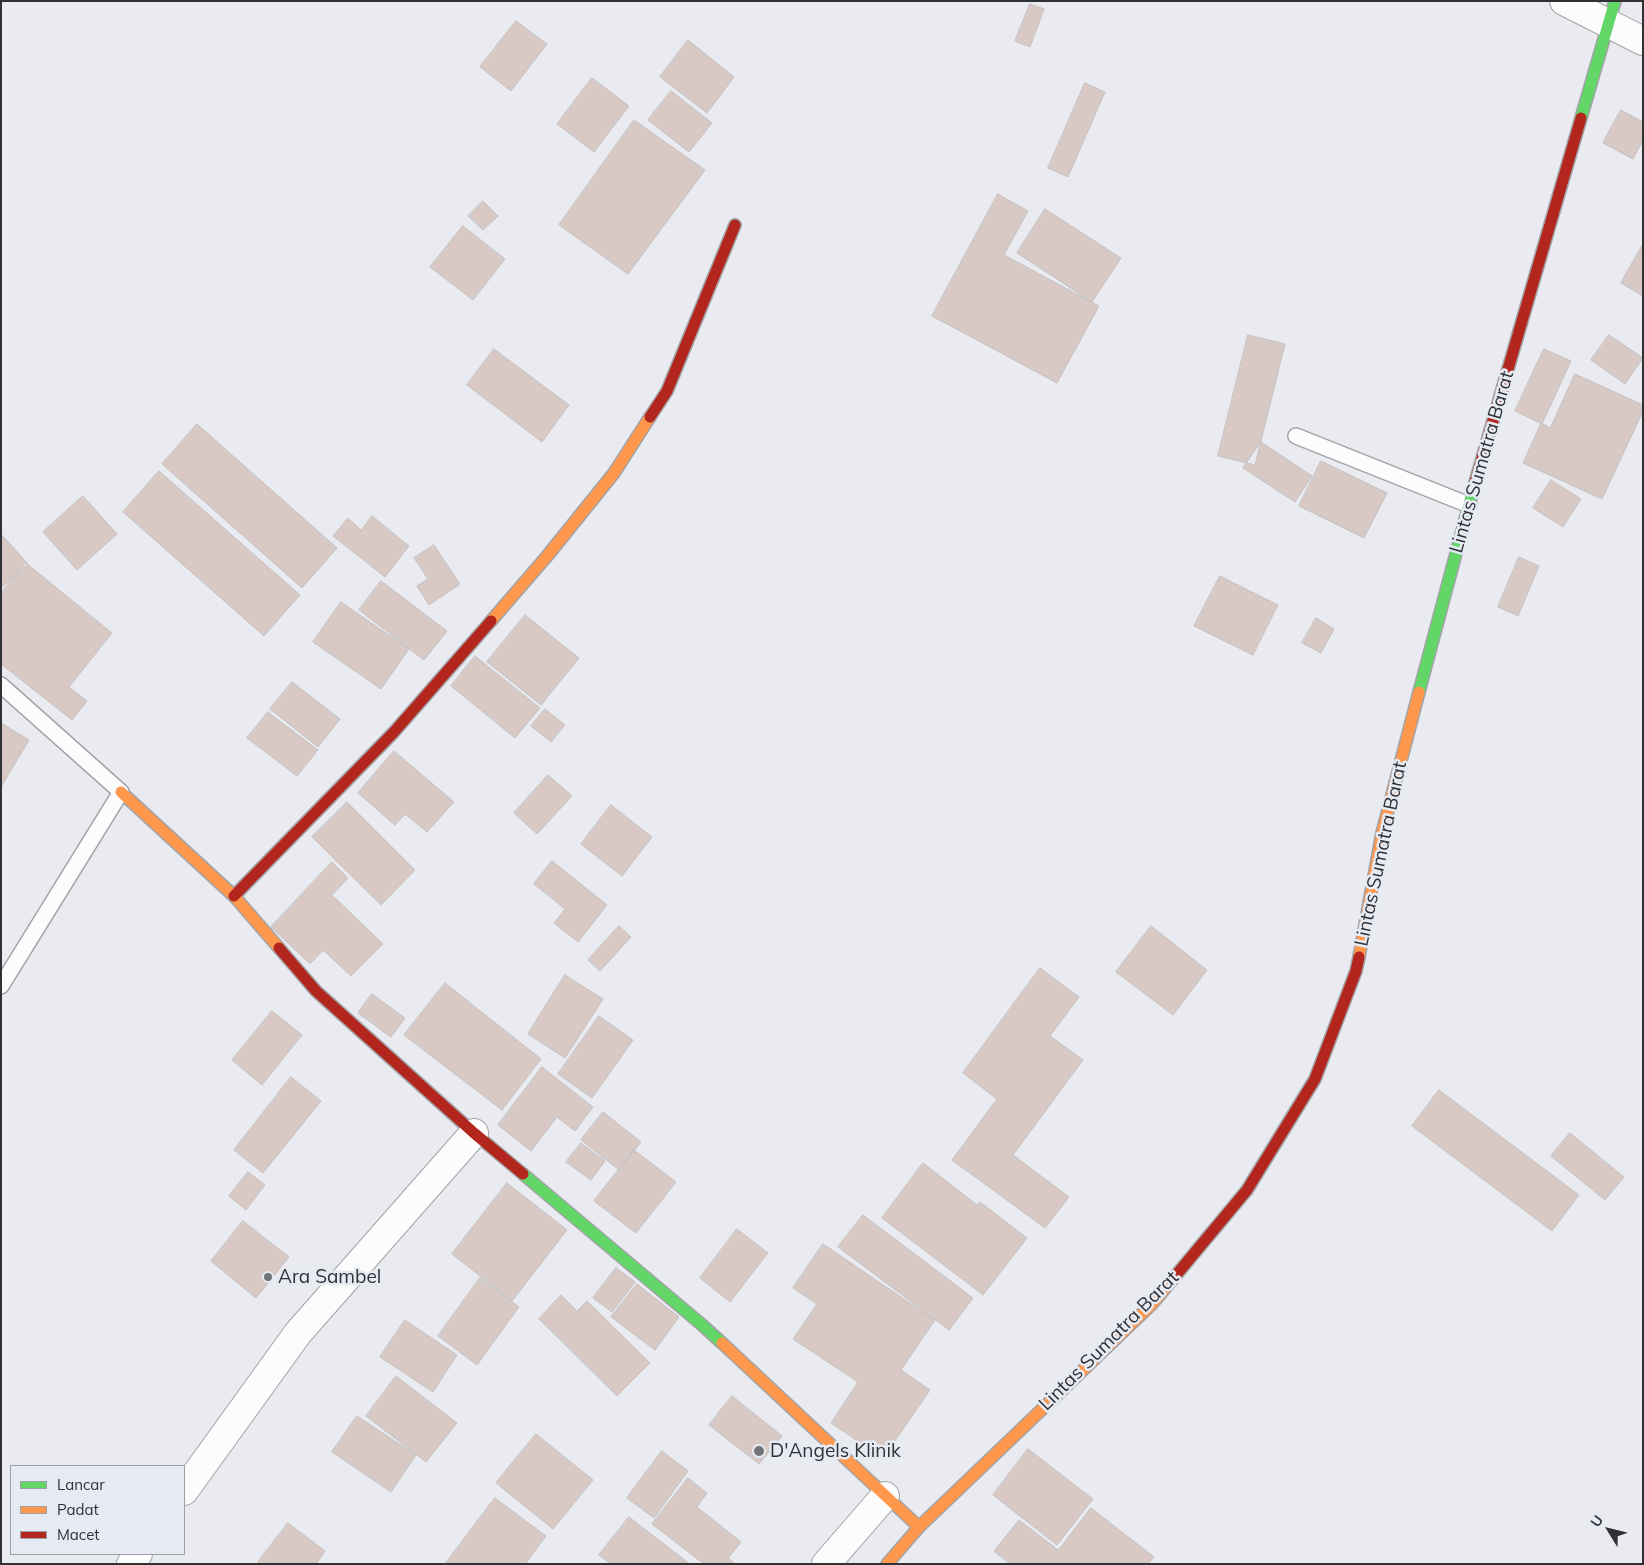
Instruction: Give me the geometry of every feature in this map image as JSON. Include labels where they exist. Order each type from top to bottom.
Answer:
[{"type":"main road","name":"Lintas Sumatra Barat","points":[[887,1564],[919,1527],[1152,1304],[1247,1190],[1315,1078],[1356,970],[1382,832],[1469,504],[1612,13]]},
{"type":"main road","points":[[234,896],[394,732],[548,555],[614,473],[667,391],[735,224]]},
{"type":"main road","points":[[121,792],[234,896],[316,990],[474,1133],[701,1324],[919,1527]]},
{"type":"street","points":[[1564,1],[1612,13],[1643,41]]},
{"type":"street","points":[[185,1490],[298,1333],[474,1133]]},
{"type":"street","points":[[826,1564],[885,1496]]},
{"type":"lane","points":[[1296,436],[1469,504]]},
{"type":"lane","points":[[1,684],[121,792],[1,986]]},
{"type":"building","points":[[1030,4],[1044,9],[1030,47],[1015,41]]},
{"type":"building","points":[[516,21],[547,44],[511,91],[480,67]]},
{"type":"building","points":[[688,40],[734,77],[707,113],[660,77]]},
{"type":"building","points":[[592,78],[629,106],[594,152],[557,124]]},
{"type":"building","points":[[1085,83],[1105,92],[1068,177],[1048,168]]},
{"type":"building","points":[[671,91],[712,123],[689,152],[648,120]]},
{"type":"building","points":[[1621,110],[1643,122],[1643,140],[1633,159],[1603,143]]},
{"type":"building","points":[[634,120],[705,170],[628,274],[559,225]]},
{"type":"building","points":[[998,194],[1028,211],[1004,255],[1099,306],[1057,383],[932,316]]},
{"type":"building","points":[[483,201],[498,216],[483,230],[468,216]]},
{"type":"building","points":[[1045,209],[1121,258],[1092,302],[1017,253]]},
{"type":"building","points":[[463,226],[505,259],[473,300],[430,267]]},
{"type":"building","points":[[1643,244],[1643,296],[1621,283]]},
{"type":"building","points":[[1248,335],[1285,344],[1255,465],[1218,456]]},
{"type":"building","points":[[1609,335],[1643,358],[1625,384],[1591,360]]},
{"type":"building","points":[[494,349],[569,405],[542,442],[467,385]]},
{"type":"building","points":[[1544,349],[1571,361],[1542,424],[1515,411]]},
{"type":"building","points":[[1575,374],[1643,405],[1643,411],[1602,499],[1523,463],[1541,423],[1550,428]]},
{"type":"building","points":[[197,424],[337,548],[302,588],[162,464]]},
{"type":"building","points":[[1261,442],[1312,476],[1295,502],[1243,468]]},
{"type":"building","points":[[1321,461],[1387,493],[1364,538],[1299,506]]},
{"type":"building","points":[[159,471],[300,595],[264,636],[123,512]]},
{"type":"building","points":[[1551,480],[1581,499],[1563,527],[1533,508]]},
{"type":"building","points":[[83,496],[117,534],[77,570],[43,532]]},
{"type":"building","points":[[372,516],[409,546],[385,577],[333,536],[348,518],[361,530]]},
{"type":"building","points":[[1,534],[28,564],[1,588]]},
{"type":"building","points":[[434,545],[460,584],[429,605],[417,586],[428,579],[414,558]]},
{"type":"building","points":[[1519,557],[1539,566],[1518,616],[1498,607]]},
{"type":"building","points":[[26,563],[112,633],[69,687],[87,701],[72,720],[1,664],[1,593]]},
{"type":"building","points":[[1220,576],[1278,605],[1253,655],[1194,626]]},
{"type":"building","points":[[381,581],[447,631],[424,660],[359,610]]},
{"type":"building","points":[[341,602],[409,649],[381,689],[313,642]]},
{"type":"building","points":[[525,615],[579,658],[541,705],[487,662]]},
{"type":"building","points":[[1316,618],[1334,629],[1321,653],[1302,643]]},
{"type":"building","points":[[475,656],[540,708],[515,738],[451,686]]},
{"type":"building","points":[[292,682],[340,719],[318,747],[270,709]]},
{"type":"building","points":[[545,709],[565,725],[551,742],[531,726]]},
{"type":"building","points":[[268,712],[318,750],[297,776],[247,738]]},
{"type":"building","points":[[1,723],[29,740],[1,787]]},
{"type":"building","points":[[394,751],[454,802],[427,832],[405,814],[395,825],[358,793]]},
{"type":"building","points":[[548,775],[572,796],[537,834],[514,813]]},
{"type":"building","points":[[347,802],[415,870],[381,905],[312,837]]},
{"type":"building","points":[[611,805],[652,837],[622,876],[581,844]]},
{"type":"building","points":[[552,861],[607,905],[578,942],[554,923],[565,909],[534,884]]},
{"type":"building","points":[[332,862],[348,878],[332,895],[383,944],[351,976],[323,950],[310,964],[271,927]]},
{"type":"building","points":[[619,926],[631,937],[600,971],[588,960]]},
{"type":"building","points":[[1151,926],[1207,970],[1173,1015],[1116,972]]},
{"type":"building","points":[[1040,968],[1079,997],[1050,1036],[1083,1060],[1013,1155],[1069,1197],[1045,1228],[952,1160],[997,1099],[963,1073]]},
{"type":"building","points":[[565,975],[603,999],[565,1058],[528,1034]]},
{"type":"building","points":[[445,983],[541,1059],[502,1110],[404,1035]]},
{"type":"building","points":[[372,994],[405,1018],[391,1037],[358,1013]]},
{"type":"building","points":[[272,1011],[302,1035],[262,1085],[232,1060]]},
{"type":"building","points":[[599,1016],[633,1040],[592,1098],[558,1074]]},
{"type":"building","points":[[542,1067],[593,1107],[575,1131],[557,1117],[531,1151],[498,1125]]},
{"type":"building","points":[[291,1077],[321,1101],[263,1173],[234,1150]]},
{"type":"building","points":[[1439,1090],[1579,1195],[1552,1231],[1412,1126]]},
{"type":"building","points":[[603,1112],[641,1142],[619,1170],[581,1140]]},
{"type":"building","points":[[1570,1133],[1624,1177],[1605,1200],[1551,1156]]},
{"type":"building","points":[[581,1143],[605,1161],[591,1180],[566,1162]]},
{"type":"building","points":[[634,1150],[676,1182],[636,1233],[594,1201]]},
{"type":"building","points":[[923,1163],[977,1205],[980,1202],[1027,1238],[983,1295],[882,1218]]},
{"type":"building","points":[[248,1172],[265,1185],[246,1210],[229,1196]]},
{"type":"building","points":[[507,1183],[567,1230],[512,1301],[452,1254]]},
{"type":"building","points":[[863,1215],[973,1298],[949,1330],[838,1247]]},
{"type":"building","points":[[243,1221],[289,1257],[256,1298],[211,1261]]},
{"type":"building","points":[[737,1229],[768,1253],[730,1302],[700,1278]]},
{"type":"building","points":[[823,1244],[935,1320],[901,1370],[930,1390],[883,1458],[831,1423],[858,1382],[793,1339],[817,1304],[793,1288]]},
{"type":"building","points":[[616,1268],[635,1282],[612,1312],[593,1298]]},
{"type":"building","points":[[480,1278],[519,1307],[477,1365],[438,1336]]},
{"type":"building","points":[[637,1284],[679,1317],[655,1350],[611,1317]]},
{"type":"building","points":[[561,1295],[577,1311],[587,1301],[650,1363],[617,1396],[539,1319]]},
{"type":"building","points":[[405,1320],[457,1355],[433,1392],[380,1357]]},
{"type":"building","points":[[396,1376],[457,1423],[426,1462],[366,1416]]},
{"type":"building","points":[[732,1396],[782,1436],[759,1464],[709,1425]]},
{"type":"building","points":[[357,1416],[416,1455],[391,1492],[332,1452]]},
{"type":"building","points":[[536,1434],[593,1480],[553,1529],[496,1483]]},
{"type":"building","points":[[1028,1449],[1093,1499],[1057,1545],[993,1495]]},
{"type":"building","points":[[662,1451],[688,1471],[654,1518],[627,1498]]},
{"type":"building","points":[[688,1478],[707,1493],[697,1507],[741,1542],[728,1558],[735,1564],[704,1564],[652,1524]]},
{"type":"building","points":[[495,1498],[546,1536],[525,1564],[445,1564]]},
{"type":"building","points":[[1091,1508],[1154,1557],[1148,1564],[1010,1564],[994,1551],[1019,1520],[1058,1550]]},
{"type":"building","points":[[629,1517],[690,1564],[611,1564],[599,1555]]},
{"type":"building","points":[[288,1523],[325,1551],[316,1564],[260,1564],[258,1562]]},
{"type":"traffic: fast","points":[[1581,118],[1615,1]]},
{"type":"traffic: fast","points":[[1419,692],[1474,486]]},
{"type":"traffic: fast","points":[[523,1174],[722,1343]]},
{"type":"traffic: slow","points":[[491,621],[548,555],[614,473],[650,417]]},
{"type":"traffic: slow","points":[[1359,957],[1382,833],[1419,692]]},
{"type":"traffic: slow","points":[[121,792],[234,896],[279,948]]},
{"type":"traffic: slow","points":[[887,1564],[919,1527],[1152,1304],[1177,1274]]},
{"type":"traffic: slow","points":[[722,1343],[919,1527]]},
{"type":"traffic: jam","points":[[1474,486],[1581,118]]},
{"type":"traffic: jam","points":[[650,417],[667,391],[735,225]]},
{"type":"traffic: jam","points":[[234,896],[394,732],[491,621]]},
{"type":"traffic: jam","points":[[279,948],[316,991],[474,1133],[523,1174]]},
{"type":"traffic: jam","points":[[1177,1274],[1247,1190],[1315,1079],[1356,971],[1359,957]]},
{"type":"place","name":"Ara Sambel","points":[[268,1277]]},
{"type":"place","name":"D'Angels Klinik","points":[[759,1451]]}]
